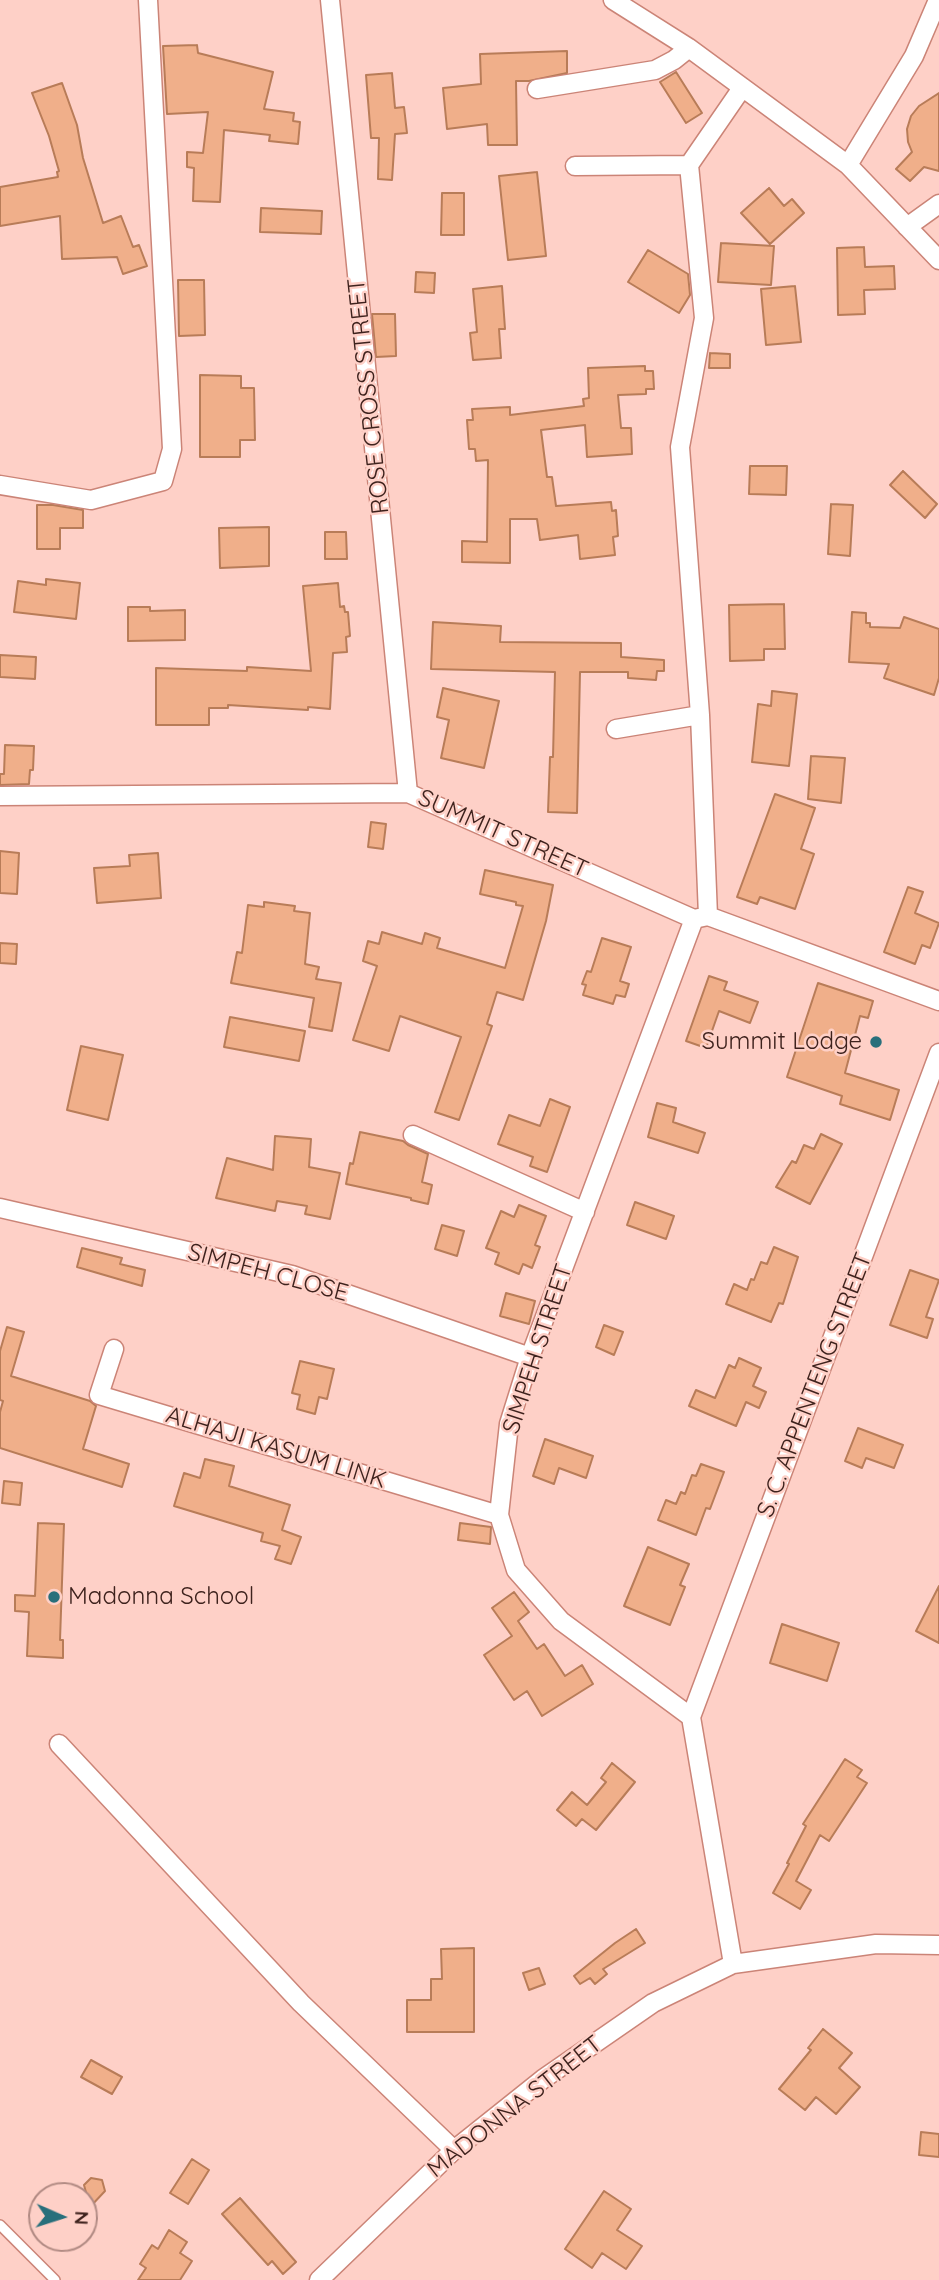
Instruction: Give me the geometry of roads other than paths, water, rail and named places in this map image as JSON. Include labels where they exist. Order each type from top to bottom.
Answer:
[{"type":"street","points":[[0,485],[91,500],[163,481],[172,449],[148,0]]},
{"type":"street","name":"ROSE CROSS STREET","points":[[330,0],[408,793]]},
{"type":"street","points":[[613,0],[689,48],[848,165],[939,260]]},
{"type":"street","points":[[848,165],[914,56],[938,0]]},
{"type":"street","points":[[537,89],[655,70],[689,48]]},
{"type":"street","points":[[701,917],[700,715],[680,447],[704,318],[689,165],[742,88]]},
{"type":"street","points":[[575,166],[689,165]]},
{"type":"street","points":[[907,227],[939,204]]},
{"type":"street","points":[[617,729],[700,715]]},
{"type":"street","name":"SUMMIT STREET","points":[[0,796],[408,793],[701,917],[939,1001]]},
{"type":"street","name":"SIMPEH STREET","points":[[691,1717],[561,1621],[516,1570],[499,1515],[509,1424],[530,1357],[701,917]]},
{"type":"street","name":"S. C. APPENTENG STREET","points":[[691,1717],[939,1054]]},
{"type":"street","points":[[413,1135],[585,1212]]},
{"type":"street","name":"SIMPEH CLOSE","points":[[0,1208],[292,1275],[530,1357]]},
{"type":"street","name":"ALHAJI KASUM LINK","points":[[114,1349],[99,1395],[499,1515]]},
{"type":"street","points":[[691,1717],[733,1964]]},
{"type":"street","points":[[59,1744],[301,2003],[454,2150]]},
{"type":"street","name":"MADONNA STREET","points":[[319,2280],[454,2150],[543,2079],[653,2003],[733,1964],[876,1944],[939,1945]]},
{"type":"lane","points":[[0,2225],[55,2280]]},
{"type":"place","name":"Summit Lodge","points":[[876,1042]]},
{"type":"place","name":"Madonna School","points":[[54,1597]]}]
